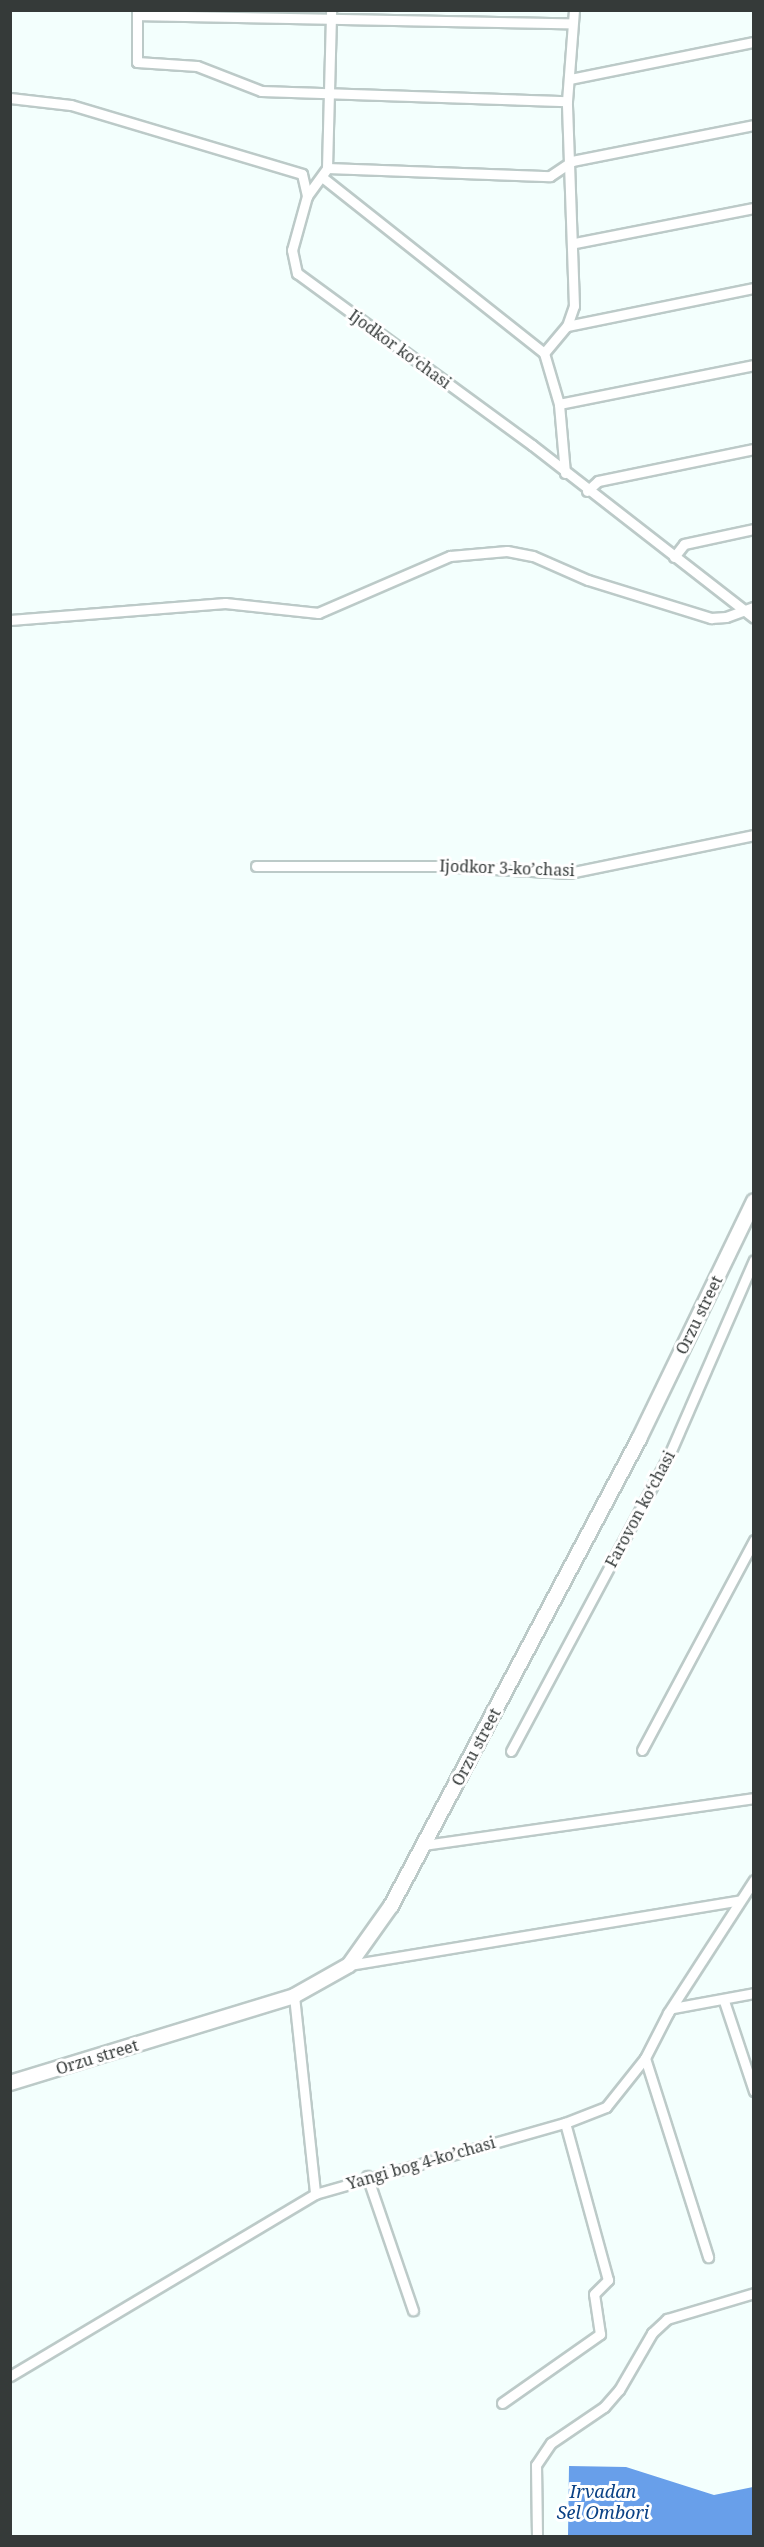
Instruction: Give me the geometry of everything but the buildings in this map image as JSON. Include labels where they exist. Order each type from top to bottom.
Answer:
[{"type":"main road","name":"Orzu street","points":[[10,2083],[294,1996],[349,1965],[382,1921],[639,1439],[753,1201]]},
{"type":"street","points":[[544,353],[567,326],[574,306],[575,243],[567,101],[573,10]]},
{"type":"street","points":[[567,101],[261,91],[197,66],[137,62],[137,13],[331,15],[572,23]]},
{"type":"street","name":"Ijodkor koʻchasi","points":[[331,15],[327,168],[307,196],[292,249],[297,273],[565,473],[753,618]]},
{"type":"street","points":[[570,79],[753,42]]},
{"type":"street","points":[[10,98],[71,105],[291,169],[302,174],[307,196]]},
{"type":"street","points":[[327,168],[550,176],[572,160],[753,125]]},
{"type":"street","points":[[322,177],[544,353],[559,404],[565,473]]},
{"type":"street","points":[[575,243],[753,207]]},
{"type":"street","points":[[567,326],[753,288]]},
{"type":"street","points":[[559,404],[753,365]]},
{"type":"street","points":[[587,492],[598,481],[753,449]]},
{"type":"street","points":[[674,557],[684,544],[753,529]]},
{"type":"street","points":[[10,620],[225,603],[318,613],[450,556],[507,551],[533,556],[588,580],[711,618],[726,617],[753,608]]},
{"type":"street","name":"Ijodkor 3-koʼchasi","points":[[256,866],[437,866],[569,873],[753,834]]},
{"type":"street","name":"Farovon koʻchasi","points":[[511,1751],[670,1454],[753,1260]]},
{"type":"street","points":[[642,1750],[753,1540]]},
{"type":"street","points":[[423,1845],[753,1798]]},
{"type":"street","name":"Yangi bog 4-koʼchasi","points":[[10,2376],[315,2194],[367,2176],[565,2123],[606,2107],[645,2058],[740,1900],[750,1890],[753,1880]]},
{"type":"street","points":[[349,1965],[740,1900]]},
{"type":"street","points":[[673,2008],[724,2001],[753,1993]]},
{"type":"street","points":[[294,1996],[305,2075],[315,2194]]},
{"type":"street","points":[[724,2001],[753,2091]]},
{"type":"street","points":[[645,2058],[708,2257]]},
{"type":"street","points":[[502,2403],[600,2334],[594,2294],[608,2280],[565,2123]]},
{"type":"street","points":[[367,2176],[412,2310]]},
{"type":"street","points":[[537,2536],[536,2465],[551,2443],[604,2407],[619,2390],[652,2333],[667,2319],[753,2293]]},
{"type":"water","name":"Irvadan Sel Ombori","points":[[569,2466],[626,2467],[714,2495],[753,2487],[753,2536],[568,2536]]}]
